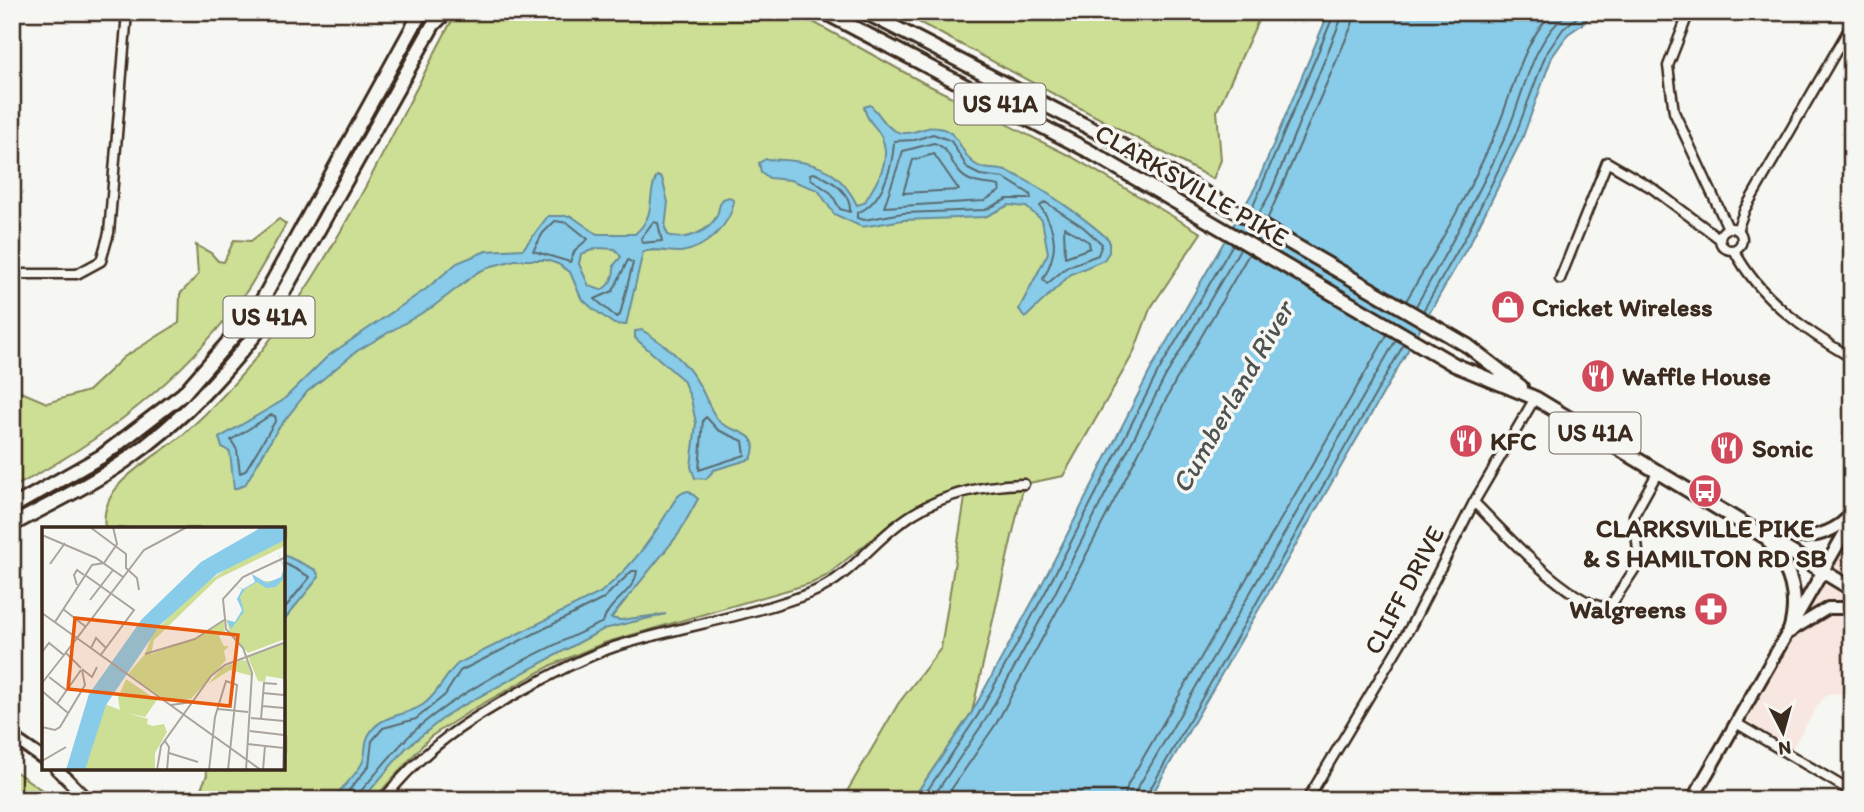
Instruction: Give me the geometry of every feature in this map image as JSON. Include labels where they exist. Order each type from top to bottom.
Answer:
[{"type":"main road","name":"US 41A","points":[[12,507],[102,456],[183,394],[258,308],[421,12]]},
{"type":"main road","points":[[433,24],[439,12]]},
{"type":"main road","name":"US 41A","points":[[12,525],[124,463],[194,406],[237,359],[270,316],[433,24],[446,12]]},
{"type":"main road","name":"CLARKSVILLE PIKE","points":[[824,12],[1087,150],[1455,365],[1535,398]]},
{"type":"main road","name":"CLARKSVILLE PIKE","points":[[865,12],[1098,132],[1468,346],[1535,398],[1659,470],[1852,589]]},
{"type":"main road","points":[[1765,536],[1794,538],[1827,533],[1852,513]]},
{"type":"main road","points":[[1692,800],[1852,520]]},
{"type":"main road","points":[[1765,536],[1786,566],[1795,596],[1796,611],[1790,631]]},
{"type":"main road","points":[[1790,631],[1828,608],[1852,608]]},
{"type":"main road","points":[[12,737],[42,758]]},
{"type":"main road","points":[[58,770],[88,800]]},
{"type":"street","points":[[12,274],[78,274],[101,261],[109,233],[127,12]]},
{"type":"street","points":[[1689,12],[1668,66],[1674,112],[1732,229],[1742,241],[1734,250]]},
{"type":"street","points":[[1720,239],[1732,229],[1745,209],[1852,24]]},
{"type":"street","points":[[1560,279],[1606,162],[1652,188],[1720,239],[1723,247],[1734,250],[1751,279],[1773,302],[1852,358]]},
{"type":"street","name":"CLIFF DRIVE","points":[[1307,800],[1411,625],[1474,502],[1535,398]]},
{"type":"street","points":[[1474,502],[1536,566],[1592,603],[1603,607],[1613,602],[1636,567],[1639,559],[1634,515],[1659,470]]},
{"type":"street","points":[[383,800],[409,768],[440,740],[558,671],[616,647],[813,592],[843,574],[900,523],[916,513],[979,487],[1024,484]]},
{"type":"street","points":[[1736,723],[1852,792]]},
{"type":"shaded area","points":[[1852,520],[1852,699],[1840,693],[1828,694],[1818,705],[1789,754],[1736,723]]},
{"type":"green space","points":[[464,12],[795,12],[922,82],[1072,157],[1201,233],[1150,309],[1133,354],[1063,476],[1024,484],[972,712],[912,800],[842,800],[898,704],[941,648],[966,492],[906,512],[826,576],[812,583],[604,643],[554,664],[475,708],[430,737],[373,800],[196,800],[207,775],[206,770],[285,770],[285,527],[105,527],[105,511],[110,497],[120,484],[185,433],[229,390],[268,343],[335,241],[450,24]]},
{"type":"green space","points":[[900,12],[1262,12],[1217,111],[1221,160],[1213,179]]},
{"type":"green space","points":[[279,219],[286,224],[252,283],[190,359],[136,408],[107,430],[12,488],[12,388],[47,403],[88,391],[124,357],[179,323],[180,294],[198,275],[196,245],[211,253],[218,261],[224,262],[234,240],[251,241]]},
{"type":"green space","points":[[12,769],[56,800],[12,800]]},
{"type":"water","name":"Cumberland River","points":[[1329,12],[1591,12],[1584,23],[1568,34],[1552,57],[1522,139],[1472,239],[1149,800],[912,800],[972,712],[1040,588],[1151,369],[1256,186]]},
{"type":"water","points":[[870,105],[889,127],[898,132],[936,127],[949,132],[970,160],[978,166],[1006,171],[1059,201],[1109,240],[1109,252],[1104,260],[1071,274],[1025,318],[1019,309],[1048,253],[1042,220],[1026,207],[1009,205],[985,217],[903,220],[862,227],[834,214],[818,190],[790,180],[769,178],[761,172],[759,163],[766,159],[796,161],[820,167],[840,181],[857,205],[864,203],[879,177],[885,159],[883,140],[865,111],[864,107]]},
{"type":"water","points":[[657,176],[662,178],[668,202],[665,228],[668,235],[674,237],[703,231],[714,221],[723,199],[729,197],[734,201],[728,219],[708,241],[681,252],[643,252],[626,325],[614,324],[592,308],[581,298],[570,272],[558,264],[546,260],[515,260],[492,266],[478,272],[434,306],[357,351],[307,392],[277,430],[245,485],[234,489],[230,452],[222,447],[219,438],[282,401],[328,356],[426,289],[457,263],[486,251],[523,249],[548,216],[571,216],[597,234],[635,234],[647,219]],"holes":[[[598,248],[615,249],[621,257],[614,265],[610,283],[601,290],[589,286],[579,264],[581,254]]]},
{"type":"water","points":[[642,330],[682,361],[700,386],[718,420],[749,437],[754,449],[751,459],[714,470],[706,479],[695,478],[691,467],[696,423],[691,399],[683,380],[635,338],[635,331]]},
{"type":"water","points":[[689,491],[698,499],[678,535],[611,618],[620,620],[666,614],[604,629],[451,712],[406,748],[362,800],[332,800],[361,766],[367,738],[377,725],[424,704],[459,663],[600,593],[637,556],[676,499]]},
{"type":"water","points":[[285,555],[316,570],[319,577],[285,619]]},
{"type":"place","name":"Cricket Wireless","points":[[1508,307]]},
{"type":"place","name":"Waffle House","points":[[1598,376]]},
{"type":"place","name":"KFC","points":[[1466,441]]},
{"type":"place","name":"Sonic","points":[[1727,448]]},
{"type":"place","name":"CLARKSVILLE PIKE & S HAMILTON RD SB","points":[[1705,491]]},
{"type":"place","name":"Walgreens","points":[[1711,609]]}]
